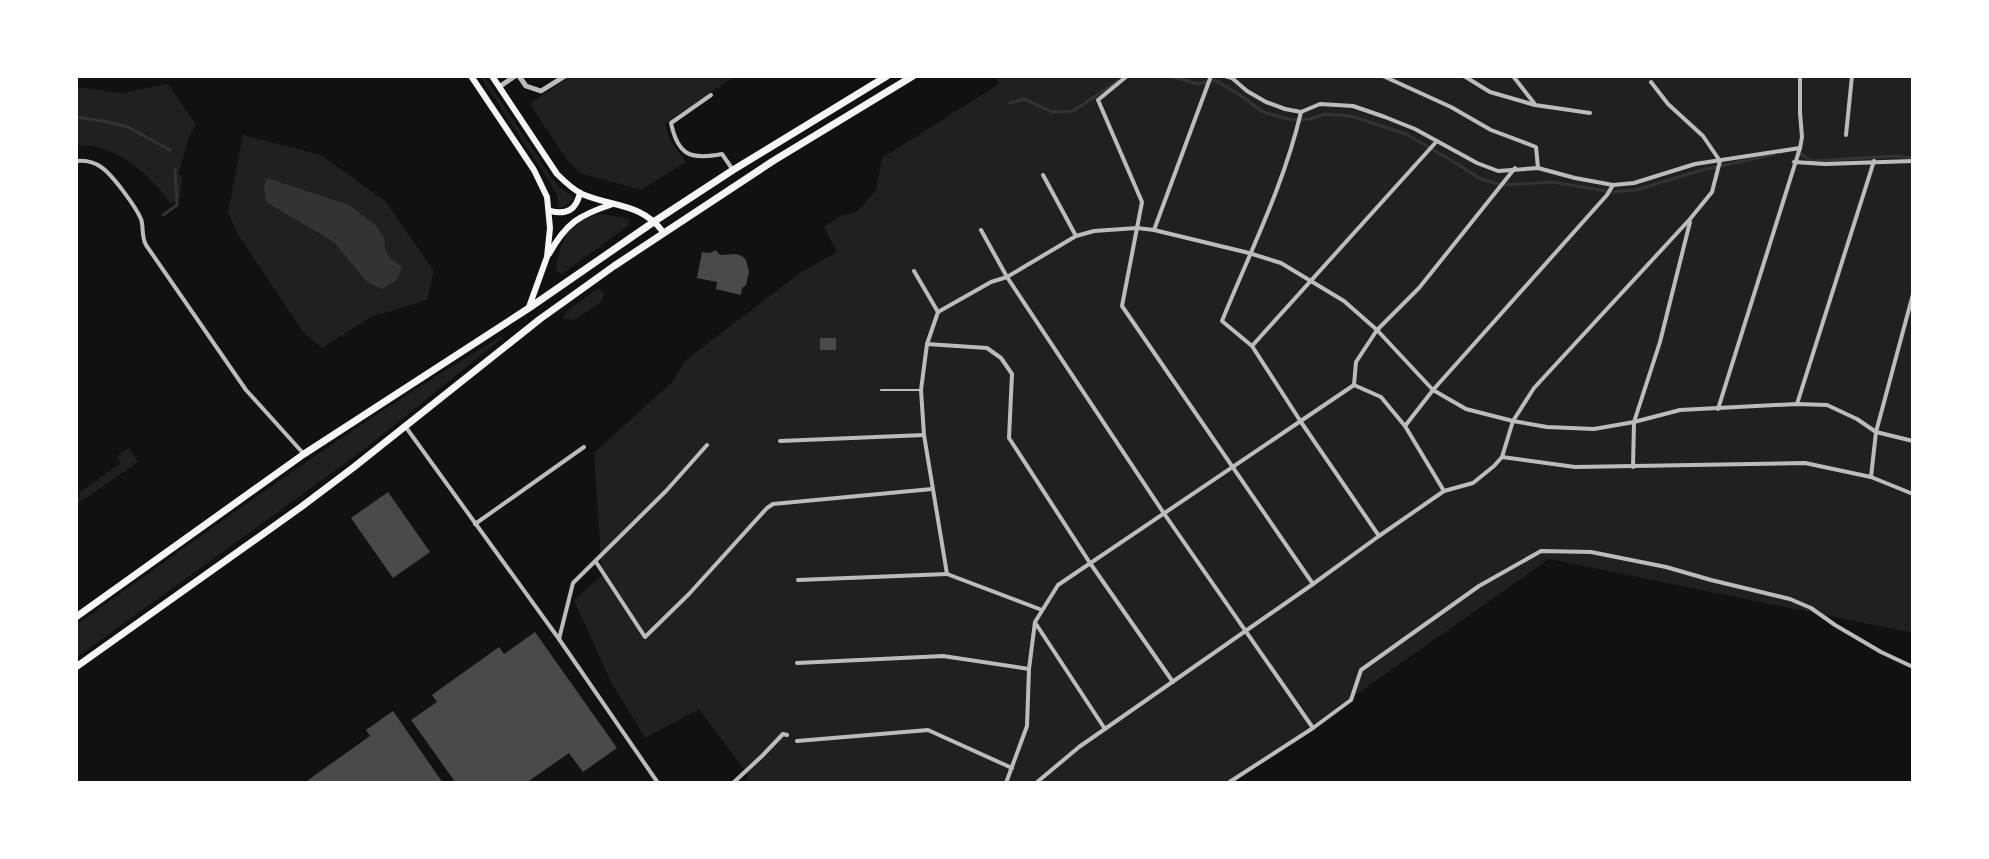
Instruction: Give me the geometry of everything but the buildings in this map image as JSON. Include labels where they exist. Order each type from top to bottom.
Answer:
[{"type":"highway","points":[[76,617],[304,454],[529,308],[733,170],[887,76]]},
{"type":"highway","points":[[76,667],[301,507],[540,319],[663,232],[913,76]]},
{"type":"main road","points":[[471,76],[543,186],[550,211],[547,257]]},
{"type":"main road","points":[[492,76],[557,174],[580,193],[634,209],[655,221],[663,232]]},
{"type":"main road","points":[[550,211],[570,211],[580,193]]},
{"type":"main road","points":[[529,308],[547,257],[564,230],[589,212],[615,203]]},
{"type":"street","points":[[499,87],[517,76],[526,86],[541,91],[565,76]]},
{"type":"street","points":[[1127,76],[1098,100],[1142,202],[1122,306],[1313,584]]},
{"type":"street","points":[[1154,230],[1211,76]]},
{"type":"street","points":[[1225,76],[1266,102],[1301,112],[1320,104],[1353,106],[1415,129],[1498,171],[1538,168],[1613,185],[1634,183],[1695,164],[1800,148]]},
{"type":"street","points":[[1383,76],[1451,107],[1491,130],[1536,147],[1538,168]]},
{"type":"street","points":[[1464,76],[1490,92],[1535,105],[1590,113]]},
{"type":"street","points":[[1513,76],[1535,105]]},
{"type":"street","points":[[1718,409],[1800,148],[1800,76]]},
{"type":"street","points":[[1846,135],[1852,76]]},
{"type":"street","points":[[1036,783],[1079,747],[1379,536],[1444,491],[1473,483],[1502,457],[1513,421],[1534,388],[1712,192],[1720,161],[1703,136],[1668,104],[1651,82]]},
{"type":"street","points":[[711,95],[671,123],[674,139],[690,155],[700,158],[722,154],[733,170]]},
{"type":"street","points":[[1301,112],[1293,148],[1275,199],[1222,321],[1252,346],[1379,536]]},
{"type":"street","points":[[1252,346],[1437,141]]},
{"type":"street","points":[[76,161],[83,160],[101,167],[120,186],[141,218],[141,236],[146,245],[246,390],[304,454]]},
{"type":"street","points":[[1797,404],[1874,161]]},
{"type":"street","points":[[1794,162],[1913,161]]},
{"type":"street","points":[[1354,385],[1356,362],[1377,330],[1419,288],[1515,168]]},
{"type":"street","points":[[1043,175],[1076,236]]},
{"type":"street","points":[[1405,426],[1613,185]]},
{"type":"street","points":[[1633,467],[1634,422],[1660,342],[1690,219]]},
{"type":"street","points":[[981,230],[1007,277],[1163,512],[1313,728]]},
{"type":"street","points":[[947,574],[924,435],[921,390],[927,344],[938,312],[991,282],[1007,277],[1076,236],[1094,231],[1154,230],[1281,263],[1344,301],[1377,330],[1433,390],[1466,409],[1547,427],[1594,429],[1680,410],[1827,405],[1876,432],[1913,441]]},
{"type":"street","points":[[914,271],[938,312]]},
{"type":"street","points":[[1871,477],[1876,432],[1913,294]]},
{"type":"street","points":[[927,344],[987,348],[1001,358],[1012,374],[1009,438],[1090,563],[1173,682]]},
{"type":"street","points":[[1006,783],[1027,726],[1035,622],[1058,585],[1354,385]]},
{"type":"street","points":[[1354,385],[1381,397],[1405,426],[1444,491]]},
{"type":"street","points":[[405,426],[559,639],[658,783]]},
{"type":"street","points":[[780,441],[924,435]]},
{"type":"street","points":[[559,639],[573,583],[666,491],[707,445]]},
{"type":"street","points":[[475,524],[584,447]]},
{"type":"street","points":[[1502,457],[1575,467],[1805,463],[1871,477],[1913,494]]},
{"type":"street","points":[[596,562],[645,637],[773,504],[932,489]]},
{"type":"street","points":[[1228,783],[1351,700],[1361,670],[1479,586],[1541,551],[1591,552],[1666,567],[1790,599],[1913,667]]},
{"type":"street","points":[[798,580],[947,574],[1042,610]]},
{"type":"street","points":[[1035,622],[1105,729]]},
{"type":"street","points":[[797,663],[943,656],[1029,669]]},
{"type":"street","points":[[797,741],[928,730],[1012,768]]},
{"type":"street","points":[[733,783],[778,738],[787,735]]},
{"type":"lane","points":[[881,390],[921,390]]},
{"type":"shaded area","points":[[480,76],[484,76],[553,180],[574,198],[566,206],[559,208],[550,182]]},
{"type":"shaded area","points":[[570,76],[735,76],[665,124],[670,140],[686,162],[641,190],[580,173],[567,160],[530,104]]},
{"type":"shaded area","points":[[995,76],[1913,76],[1913,633],[1549,559],[1230,783],[744,783],[749,776],[699,709],[645,738],[611,682],[574,600],[602,575],[594,453],[672,382],[686,360],[800,273],[837,252],[824,227],[840,216],[857,212],[876,190],[882,158],[999,84]]},
{"type":"shaded area","points":[[168,84],[196,125],[189,137],[178,174],[182,176],[180,198],[171,204],[130,162],[105,149],[76,145],[76,87],[121,93]]},
{"type":"shaded area","points":[[243,135],[321,155],[385,201],[434,271],[427,300],[371,317],[322,348],[303,332],[237,233],[228,212]]},
{"type":"shaded area","points":[[267,178],[349,205],[375,225],[385,239],[388,256],[402,267],[397,280],[382,289],[367,282],[334,242],[266,202],[264,186]]},
{"type":"shaded area","points":[[601,214],[626,218],[629,225],[562,274],[559,273],[556,270],[563,240],[573,226]]},
{"type":"shaded area","points":[[597,289],[602,290],[604,295],[600,303],[574,320],[564,318],[567,311]]},
{"type":"shaded area","points":[[500,337],[362,451],[76,658],[76,625],[338,441]]},
{"type":"shaded area","points":[[129,448],[138,462],[76,505],[80,492],[121,463],[117,456]]},
{"type":"waterway","points":[[1169,76],[1198,84],[1215,80],[1263,112],[1288,119],[1310,119],[1325,114],[1351,116],[1406,134],[1479,178],[1501,185],[1552,182],[1613,192],[1636,190],[1702,170],[1775,154]]},
{"type":"waterway","points":[[1010,103],[1024,99],[1052,112],[1073,111],[1118,81]]},
{"type":"waterway","points":[[76,117],[128,127],[170,150]]},
{"type":"waterway","points":[[1797,152],[1812,161],[1896,156],[1913,158]]},
{"type":"waterway","points":[[163,215],[177,205],[175,169]]}]
